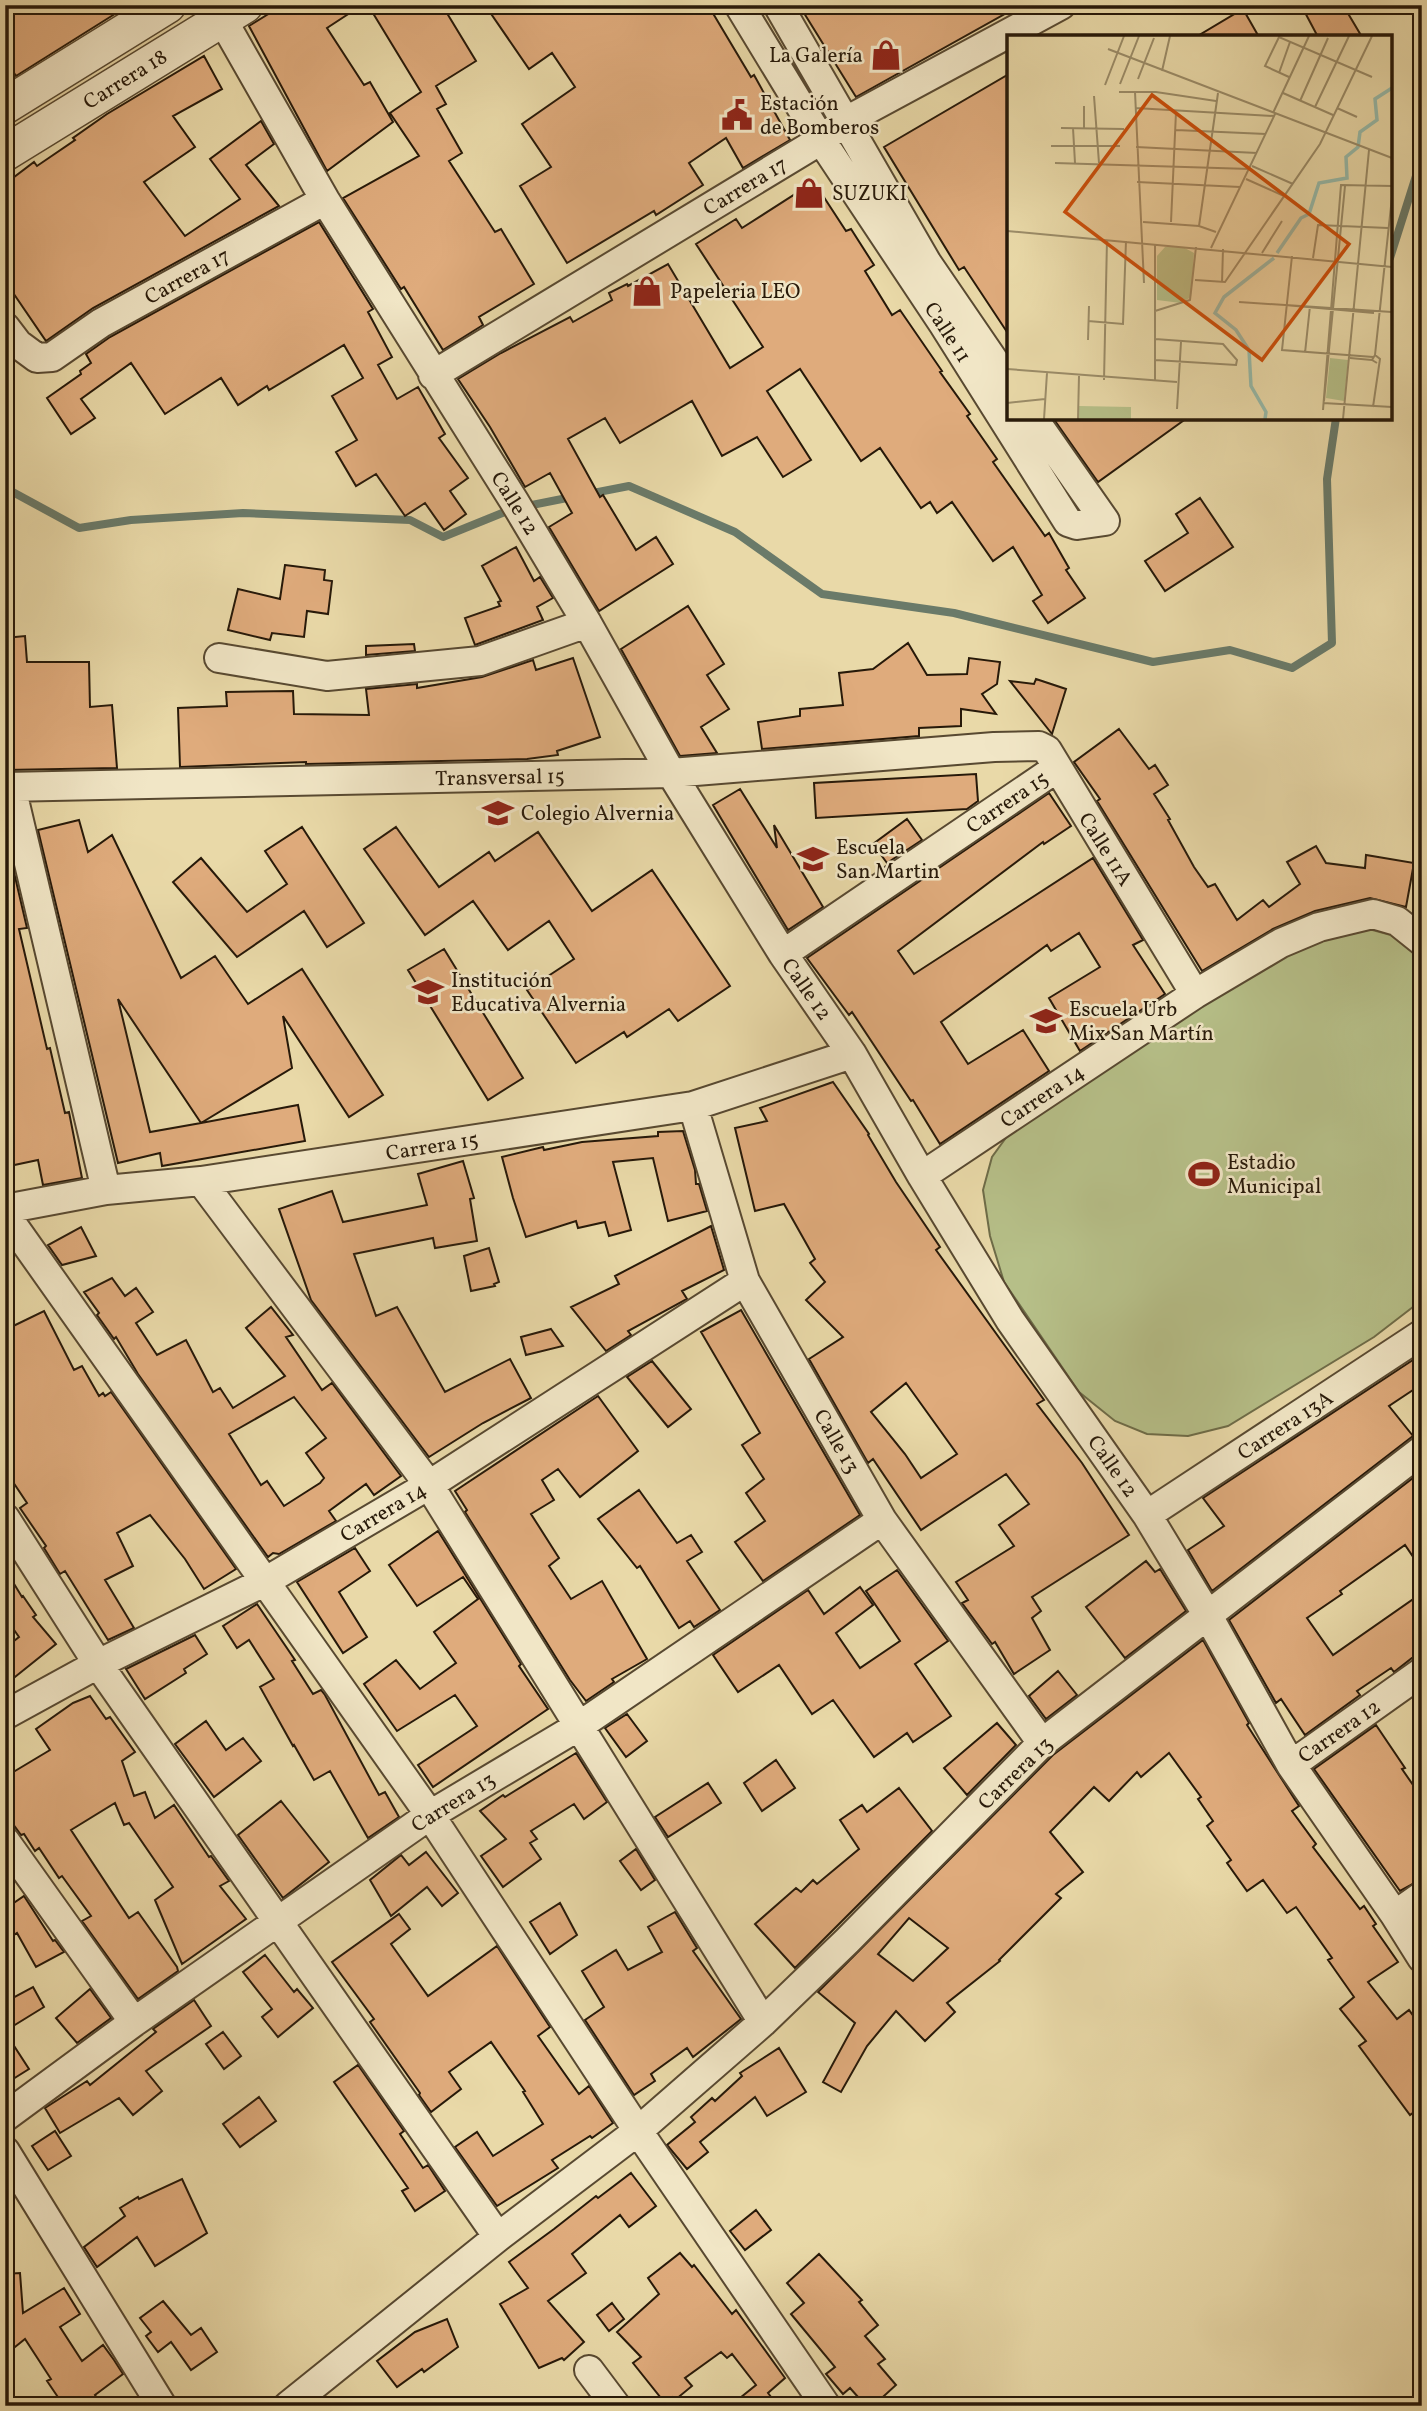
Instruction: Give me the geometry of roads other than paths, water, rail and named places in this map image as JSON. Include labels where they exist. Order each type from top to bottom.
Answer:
[{"type":"street","name":"Carrera 18","points":[[5,106],[168,5]]},
{"type":"street","name":"Calle 11","points":[[738,5],[821,140],[918,268],[952,320],[1007,416]]},
{"type":"street","name":"Calle 11","points":[[778,5],[846,121],[918,268]]},
{"type":"street","name":"Carrera 17","points":[[433,375],[821,140],[846,121],[1061,5]]},
{"type":"street","name":"Carrera 18","points":[[5,153],[227,10]]},
{"type":"street","name":"Calle 12","points":[[227,10],[325,200],[514,501],[587,623],[671,773],[783,954],[852,1054],[922,1176],[1010,1320],[1147,1515],[1207,1614],[1291,1765],[1422,1958]]},
{"type":"street","name":"Carrera 17","points":[[5,327],[18,344],[37,358],[52,357],[101,323],[325,200]]},
{"type":"street","name":"Calle 11","points":[[952,320],[1007,381]]},
{"type":"street","name":"Calle 11","points":[[1009,420],[1068,522],[1077,525],[1105,521],[1034,420]]},
{"type":"street","points":[[219,658],[327,676],[480,661],[587,623]]},
{"type":"street","name":"Transversal 15","points":[[8,787],[671,773],[994,747]]},
{"type":"street","name":"Calle 11A","points":[[994,747],[1043,747],[1195,994]]},
{"type":"street","name":"Carrera 15","points":[[783,954],[1056,768]]},
{"type":"street","points":[[8,787],[106,1190]]},
{"type":"street","name":"Carrera 14","points":[[922,1176],[1195,994],[1281,943],[1353,917],[1373,914],[1397,921],[1422,941]]},
{"type":"street","name":"Carrera 15","points":[[5,1212],[106,1190],[201,1181],[693,1107],[852,1054]]},
{"type":"street","name":"Calle 13","points":[[693,1107],[745,1281],[882,1520],[1042,1743]]},
{"type":"street","points":[[201,1181],[429,1485],[763,2022]]},
{"type":"street","points":[[5,1212],[430,1815],[638,2131],[826,2406]]},
{"type":"street","name":"Carrera 14","points":[[5,1715],[98,1664],[266,1581],[429,1485],[745,1281]]},
{"type":"street","name":"Carrera 13A","points":[[1147,1515],[1422,1334]]},
{"type":"street","name":"Carrera 13","points":[[288,2406],[498,2237],[638,2131],[763,2022],[847,1941],[1042,1743],[1422,1450]]},
{"type":"street","points":[[5,1518],[98,1664],[498,2237]]},
{"type":"street","name":"Carrera 13","points":[[5,2116],[430,1815],[579,1726],[882,1520]]},
{"type":"street","name":"Carrera 12","points":[[1291,1765],[1422,1672]]},
{"type":"street","points":[[5,1841],[135,2022]]},
{"type":"street","points":[[1395,1915],[1422,1896]]},
{"type":"street","points":[[5,2151],[162,2406]]},
{"type":"street","points":[[590,2370],[616,2406]]},
{"type":"waterway","points":[[1392,252],[1422,157]]},
{"type":"waterway","points":[[588,494],[629,486],[735,532],[822,594],[954,613],[1153,662],[1230,650],[1292,668],[1332,643],[1327,479],[1336,420]]},
{"type":"waterway","points":[[5,491],[9,490],[79,528],[131,520],[243,513],[410,520],[443,537],[512,509],[572,497]]},
{"type":"place","name":"La Galería","points":[[886,55]]},
{"type":"place","name":"Estación de Bomberos","points":[[737,115]]},
{"type":"place","name":"SUZUKI","points":[[809,193]]},
{"type":"place","name":"Papeleria LEO","points":[[647,291]]},
{"type":"place","name":"Colegio Alvernia","points":[[498,813]]},
{"type":"place","name":"Escuela San Martin","points":[[813,859]]},
{"type":"place","name":"Institución Educativa Alvernia","points":[[428,992]]},
{"type":"place","name":"Escuela Urb Mix San Martín","points":[[1046,1021]]},
{"type":"place","name":"Estadio Municipal","points":[[1204,1174]]}]
